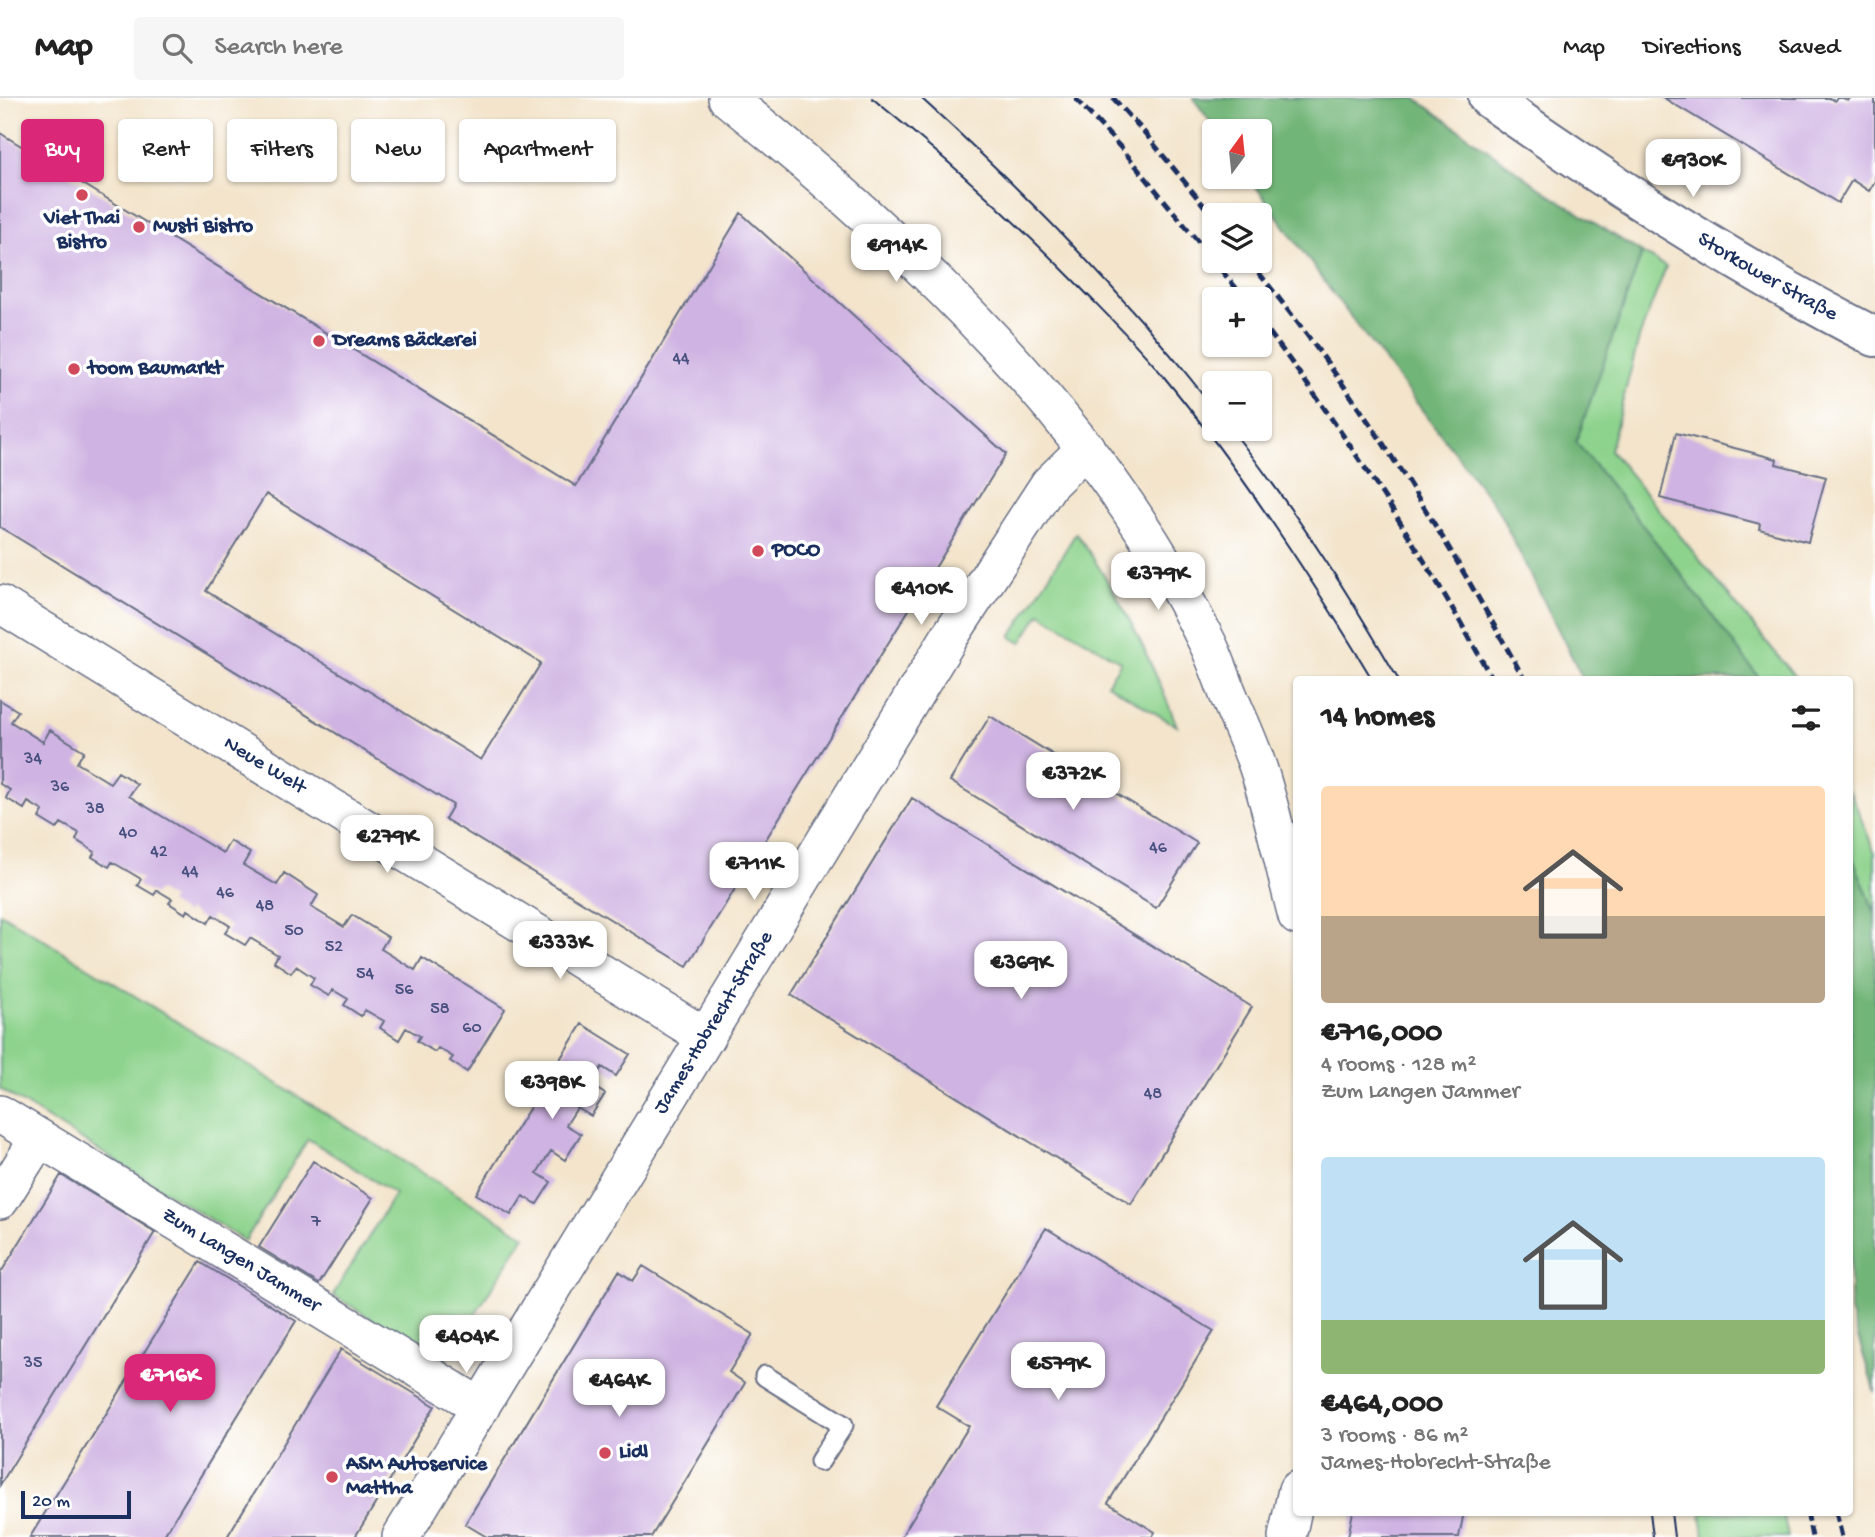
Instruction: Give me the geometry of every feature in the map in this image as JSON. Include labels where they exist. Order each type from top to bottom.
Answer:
[{"type":"main road","name":"Storkower Straße","points":[[1488,98],[1628,194],[1773,281],[1871,327]]},
{"type":"street","points":[[727,98],[829,183],[909,256],[990,339],[1086,447],[1156,547],[1207,641],[1261,775],[1293,899]]},
{"type":"street","name":"James-Hobrecht-Straße","points":[[401,1537],[950,636],[1049,484],[1086,447]]},
{"type":"street","name":"Neue Welt","points":[[0,604],[706,1037]]},
{"type":"street","name":"Zum Langen Jammer","points":[[0,1115],[481,1407]]},
{"type":"street","points":[[0,1200],[39,1138]]},
{"type":"street","points":[[1286,1537],[1293,1507]]},
{"type":"lane","points":[[765,1376],[843,1425],[820,1461]]},
{"type":"green space","points":[[1193,98],[1415,98],[1549,194],[1642,253],[1576,442],[1758,676],[1581,676],[1497,508],[1334,295],[1272,209],[1272,203],[1268,203],[1258,189],[1272,189],[1272,119],[1208,119]]},
{"type":"green space","points":[[1642,253],[1666,267],[1639,338],[1610,450],[1795,676],[1758,676],[1576,442]]},
{"type":"green space","points":[[1076,533],[1107,579],[1132,626],[1177,726],[1107,684],[1121,662],[1040,613],[1021,643],[1011,637]]},
{"type":"green space","points":[[1853,798],[1875,853],[1875,913],[1853,858]]},
{"type":"green space","points":[[1853,858],[1875,913],[1875,1393],[1853,1321]]},
{"type":"green space","points":[[0,913],[525,1236],[444,1363],[333,1295],[395,1194],[308,1139],[245,1241],[0,1089]]},
{"type":"green space","points":[[1701,1516],[1784,1516],[1788,1537],[1704,1537]]},
{"type":"building","points":[[1664,98],[1829,98],[1835,101],[1837,98],[1843,98],[1848,101],[1850,98],[1875,98],[1875,181],[1869,191],[1852,180],[1838,203]]},
{"type":"building","points":[[0,133],[21,146],[21,182],[80,182],[576,486],[741,213],[1006,454],[687,966],[445,819],[453,805],[0,527]],"holes":[[[266,494],[541,663],[481,760],[206,591]]]},
{"type":"building","points":[[1676,433],[1777,459],[1776,464],[1826,477],[1808,542],[1759,529],[1760,524],[1660,498]]},
{"type":"building","points":[[0,700],[18,711],[11,722],[43,742],[50,730],[84,751],[77,763],[110,783],[118,772],[137,784],[129,796],[160,815],[223,853],[230,841],[250,853],[243,865],[277,885],[284,873],[318,895],[311,907],[344,927],[352,915],[388,937],[381,949],[415,970],[422,958],[505,1009],[467,1072],[450,1061],[453,1057],[438,1048],[435,1052],[417,1041],[420,1036],[406,1028],[399,1040],[380,1028],[384,1021],[365,1010],[361,1016],[344,1005],[348,999],[333,990],[329,996],[310,985],[314,978],[296,966],[291,973],[274,962],[278,955],[250,938],[245,945],[225,933],[230,926],[213,915],[208,923],[188,910],[186,914],[169,903],[172,899],[157,890],[154,895],[137,885],[141,879],[112,862],[109,867],[92,857],[95,852],[76,840],[79,833],[61,823],[57,829],[39,818],[43,811],[28,802],[24,809],[6,798],[10,790],[0,784]]},
{"type":"building","points":[[990,716],[1197,843],[1156,908],[950,781]]},
{"type":"building","points":[[912,798],[1252,1007],[1131,1204],[791,995]]},
{"type":"building","points":[[582,1024],[630,1054],[616,1076],[602,1067],[591,1085],[605,1094],[591,1116],[577,1108],[566,1125],[581,1134],[565,1160],[551,1151],[537,1173],[551,1182],[537,1204],[523,1196],[511,1215],[476,1194]]},
{"type":"building","points":[[313,1161],[373,1198],[319,1284],[259,1247]]},
{"type":"building","points":[[61,1175],[155,1232],[0,1485],[0,1274]]},
{"type":"building","points":[[1046,1228],[1214,1331],[1108,1503],[1155,1532],[1152,1537],[901,1537],[969,1426],[936,1406]]},
{"type":"building","points":[[200,1262],[296,1321],[163,1537],[30,1537]]},
{"type":"building","name":"Lidl","points":[[643,1266],[753,1334],[729,1372],[745,1383],[651,1537],[487,1537],[465,1524],[619,1271],[633,1281]]},
{"type":"building","points":[[341,1349],[435,1406],[355,1537],[227,1537]]},
{"type":"building","points":[[1352,1516],[1463,1516],[1459,1537],[1348,1537]]},
{"type":"tram line","points":[[872,98],[1003,211],[1154,365],[1193,412],[1247,486],[1370,676]]},
{"type":"tram line","points":[[921,98],[1037,208],[1146,326],[1202,393]]},
{"type":"tram line","points":[[1240,441],[1319,551],[1396,676]]},
{"type":"tram line","points":[[1650,1516],[1653,1537]]},
{"type":"tram line","points":[[1671,1516],[1674,1537]]},
{"type":"railway","points":[[1075,98],[1123,150],[1235,287]]},
{"type":"railway","points":[[1113,98],[1202,203]]},
{"type":"railway","points":[[1259,273],[1362,411],[1430,517],[1522,676]]},
{"type":"railway","points":[[1272,336],[1383,495],[1490,676]]},
{"type":"railway","points":[[1808,1516],[1812,1537]]},
{"type":"railway","points":[[1837,1516],[1842,1537]]},
{"type":"place","name":"Viet Thai Bistro","points":[[82,195]]},
{"type":"place","name":"Musti Bistro","points":[[139,227]]},
{"type":"place","name":"Dreams Bäckerei","points":[[319,341]]},
{"type":"place","name":"toom Baumarkt","points":[[74,369]]},
{"type":"place","name":"POCO","points":[[758,551]]},
{"type":"place","name":"Lidl","points":[[605,1453]]},
{"type":"place","name":"ASM Autoservice Mattha","points":[[332,1477]]}]
